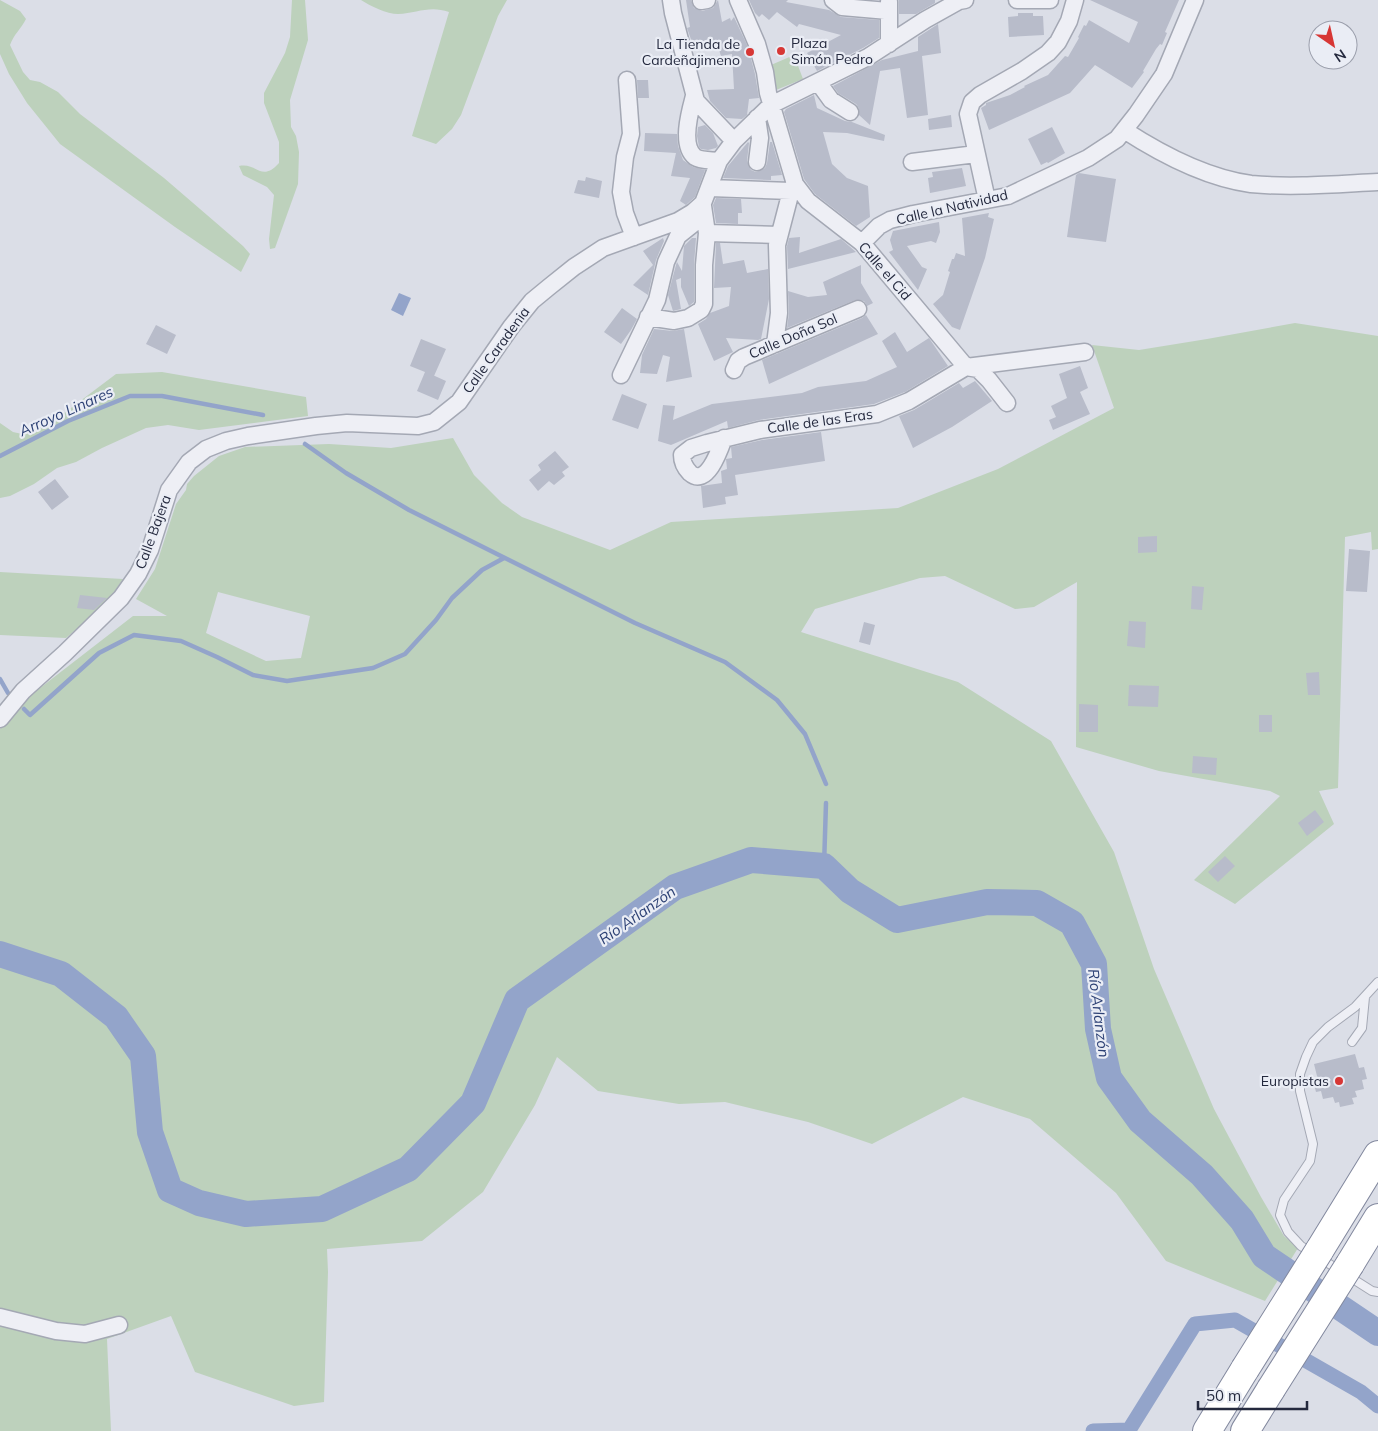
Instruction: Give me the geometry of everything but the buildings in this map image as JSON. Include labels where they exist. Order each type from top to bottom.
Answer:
[{"type":"highway","points":[[1207,1431],[1378,1155]]},
{"type":"highway","points":[[1245,1431],[1378,1218]]},
{"type":"street","points":[[672,0],[673,13],[696,101],[734,141]]},
{"type":"street","points":[[738,0],[757,44],[765,72],[771,105]]},
{"type":"street","points":[[833,0],[842,7],[853,9],[889,6],[889,44]]},
{"type":"street","name":"Calle Caradenia","points":[[621,375],[657,300],[666,262],[678,236],[698,220],[718,161],[734,141],[771,105],[868,57],[960,0]]},
{"type":"street","points":[[1017,0],[1050,0]]},
{"type":"street","points":[[987,200],[968,114],[972,102],[980,95],[1022,71],[1048,53],[1058,42],[1069,21],[1075,0]]},
{"type":"street","name":"Calle la Natividad","points":[[862,243],[879,226],[890,220],[1008,196],[1088,158],[1117,139],[1164,74],[1194,0]]},
{"type":"street","points":[[627,80],[631,134],[625,157],[621,192],[625,214],[634,237]]},
{"type":"street","points":[[818,82],[831,100],[850,112]]},
{"type":"street","points":[[694,96],[687,126],[688,143],[692,152],[698,158],[718,161]]},
{"type":"street","name":"Calle el Cid","points":[[771,105],[793,187],[862,243],[966,367]]},
{"type":"street","points":[[757,162],[760,138],[758,118]]},
{"type":"street","points":[[1124,130],[1153,149],[1209,173],[1250,184],[1325,185],[1378,182]]},
{"type":"street","points":[[912,162],[976,154]]},
{"type":"street","points":[[710,188],[793,187],[777,245],[779,313],[775,344]]},
{"type":"street","points":[[648,318],[674,321],[688,318],[701,310],[705,299],[704,265],[707,233],[703,203]]},
{"type":"street","name":"Calle Caradenia","points":[[347,423],[418,426],[434,422],[458,402],[492,352],[532,301],[574,267],[603,248],[678,221],[694,212],[703,203]]},
{"type":"street","points":[[707,233],[779,236]]},
{"type":"street","name":"Calle Doña Sol","points":[[734,370],[738,361],[744,357],[858,309]]},
{"type":"street","name":"Calle de las Eras","points":[[724,438],[760,430],[876,414],[909,401],[966,367],[1085,352]]},
{"type":"street","points":[[966,367],[978,370],[989,380],[1007,403]]},
{"type":"street","name":"Calle Bajera","points":[[0,719],[24,691],[120,598],[138,574],[150,550],[169,490],[188,462],[206,449],[226,441],[316,426],[347,423]]},
{"type":"street","points":[[0,1317],[56,1331],[85,1334],[119,1325]]},
{"type":"lane","points":[[1378,982],[1355,1007],[1313,1042],[1306,1057],[1300,1074],[1300,1091],[1313,1144],[1310,1161],[1284,1200],[1280,1215],[1288,1232],[1301,1246],[1372,1291],[1378,1292]]},
{"type":"lane","points":[[1352,1042],[1362,1028],[1365,997]]},
{"type":"green space","points":[[0,0],[20,11],[26,19],[10,45],[23,72],[30,80],[40,82],[58,92],[80,114],[164,178],[243,246],[250,254],[241,272],[60,144],[27,103],[9,74],[0,54]]},
{"type":"green space","points":[[292,0],[305,0],[308,40],[290,100],[291,127],[296,136],[299,152],[298,184],[275,248],[270,249],[269,239],[274,195],[267,187],[243,175],[239,166],[250,167],[263,172],[273,169],[279,163],[279,142],[264,103],[264,93],[285,53],[290,37]]},
{"type":"green space","points":[[361,0],[507,0],[498,16],[461,115],[452,129],[436,144],[412,136],[449,12],[430,9],[394,14]]},
{"type":"green space","points":[[794,55],[803,79],[776,90],[771,65]]},
{"type":"green space","points":[[1295,323],[1378,336],[1378,549],[1372,550],[1371,532],[1345,537],[1338,788],[1319,791],[1334,824],[1235,904],[1194,880],[1280,796],[1270,791],[1159,771],[1076,747],[1077,582],[1034,607],[1015,609],[945,576],[920,578],[815,609],[801,632],[958,682],[1051,741],[1114,852],[1154,969],[1214,1109],[1284,1236],[1298,1248],[1265,1301],[1166,1261],[1116,1193],[1030,1119],[963,1097],[872,1144],[808,1122],[725,1102],[679,1104],[598,1091],[557,1057],[535,1105],[483,1192],[422,1241],[327,1249],[324,1402],[294,1406],[195,1372],[171,1316],[107,1339],[111,1431],[0,1431],[0,729],[31,695],[133,616],[167,616],[136,599],[155,569],[176,504],[186,490],[187,484],[194,476],[219,456],[245,447],[329,444],[391,448],[453,438],[474,475],[502,503],[522,517],[610,550],[671,522],[898,508],[998,469],[1114,408],[1092,345],[1139,350]],"holes":[[[218,592],[310,616],[301,658],[266,661],[206,633]]]},
{"type":"green space","points":[[162,372],[306,397],[308,416],[199,430],[168,425],[146,428],[76,462],[57,468],[34,484],[10,496],[0,498],[0,423],[13,432],[22,434],[51,423],[116,374]]},
{"type":"green space","points":[[0,572],[123,579],[106,604],[66,638],[0,635]]},
{"type":"water","points":[[399,293],[411,298],[403,316],[391,310]]},
{"type":"waterway","name":"Arroyo Linares","points":[[0,456],[68,421],[130,396],[162,396],[263,415]]},
{"type":"waterway","points":[[305,444],[346,473],[409,510],[635,623],[725,662],[777,700],[805,734],[826,784]]},
{"type":"waterway","points":[[24,709],[30,715],[99,653],[134,635],[181,641],[253,675],[287,681],[373,668],[405,654],[436,620],[452,598],[482,570],[504,558]]},
{"type":"waterway","points":[[0,679],[8,693]]},
{"type":"waterway","points":[[824,866],[826,803]]},
{"type":"waterway","name":"Río Arlanzón","points":[[0,954],[61,974],[116,1017],[143,1056],[150,1132],[170,1190],[199,1203],[246,1214],[322,1209],[408,1169],[473,1103],[517,1000],[675,887],[751,860],[824,866],[850,891],[897,920],[987,902],[1037,903],[1072,923],[1094,964],[1098,1029],[1109,1078],[1140,1121],[1202,1175],[1242,1220],[1264,1256],[1378,1333]]},
{"type":"waterway","points":[[1093,1431],[1129,1430],[1195,1324],[1235,1320],[1361,1392],[1378,1406]]},
{"type":"place","name":"Plaza Simón Pedro","points":[[781,51]]},
{"type":"place","name":"La Tienda de Cardeñajimeno","points":[[750,52]]},
{"type":"place","name":"Europistas","points":[[1339,1081]]}]
